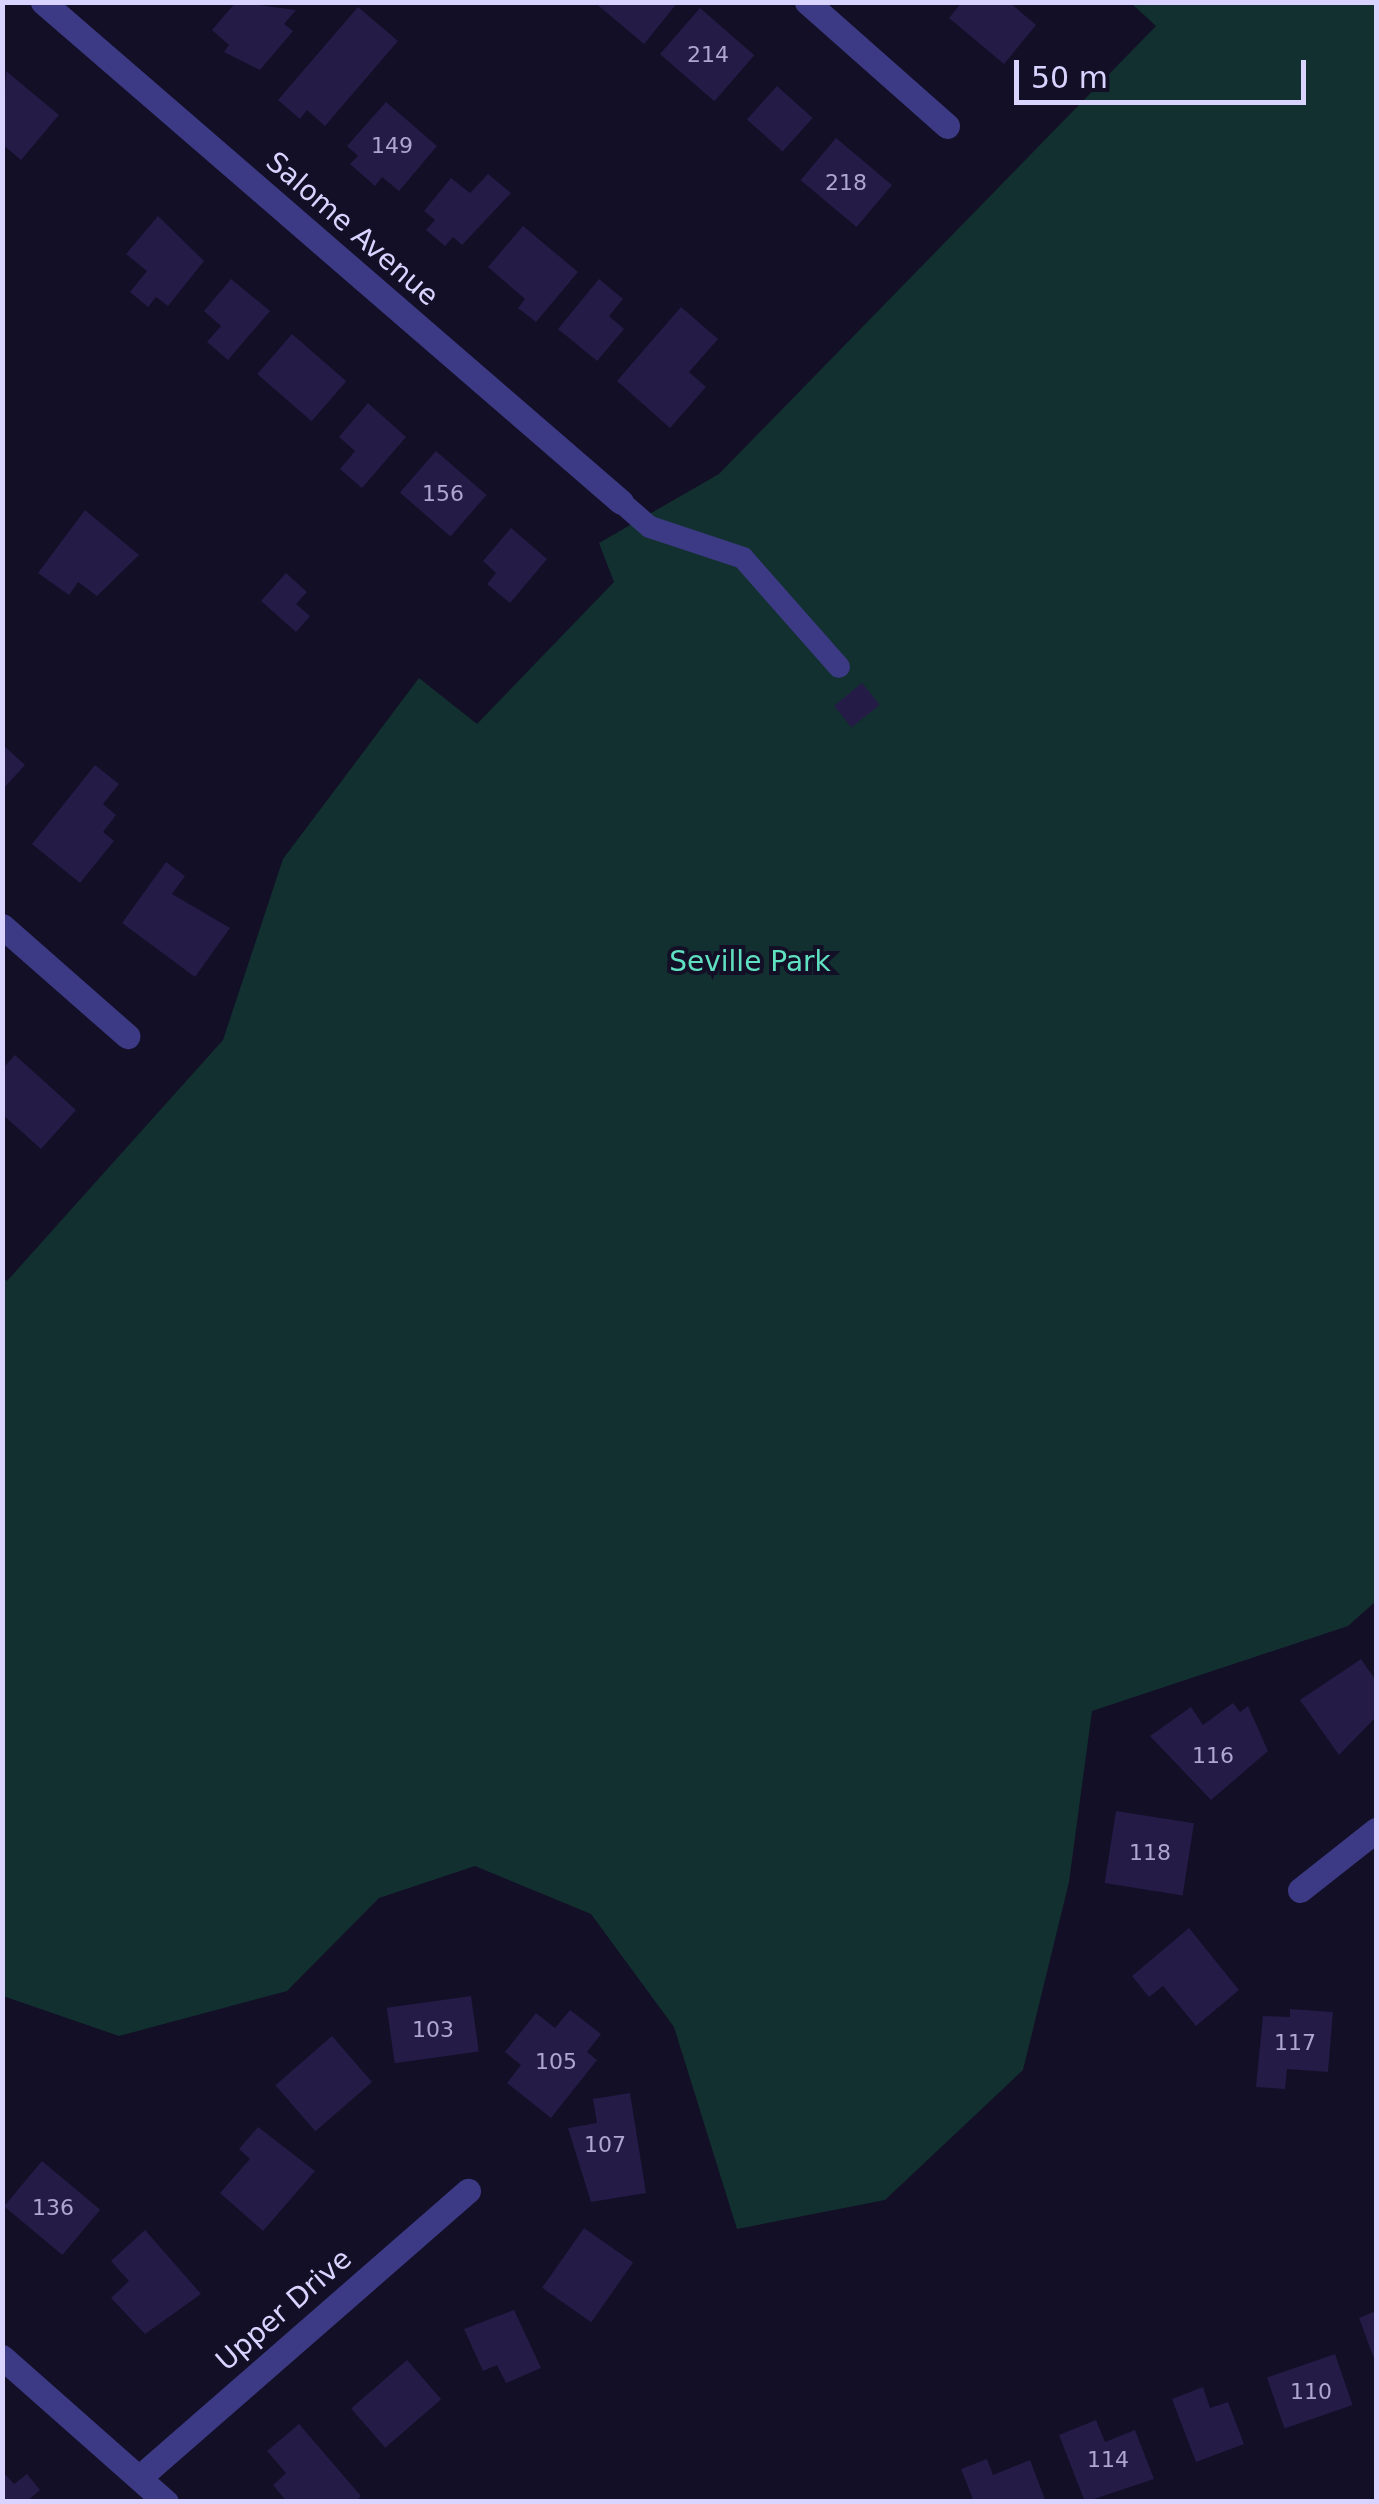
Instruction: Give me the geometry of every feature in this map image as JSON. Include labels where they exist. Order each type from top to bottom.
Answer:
[{"type":"street","name":"Salome Avenue","points":[[43,2],[621,502]]},
{"type":"street","points":[[807,2],[947,126]]},
{"type":"street","points":[[2,926],[127,1036]]},
{"type":"street","points":[[1300,1890],[1376,1830]]},
{"type":"street","name":"Upper Drive","points":[[141,2476],[468,2191]]},
{"type":"street","points":[[2,2356],[166,2502]]},
{"type":"lane","points":[[621,502],[650,527],[743,558],[840,667]]},
{"type":"green space","name":"Seville Park","points":[[1131,3],[1376,3],[1376,1601],[1348,1626],[1092,1711],[1069,1882],[1023,2070],[885,2200],[737,2229],[674,2027],[591,1914],[475,1866],[379,1898],[287,1991],[119,2036],[3,1996],[2,1276],[7,1281],[223,1040],[283,859],[419,678],[477,724],[614,582],[599,543],[719,474],[1156,26]]},
{"type":"building","points":[[236,2],[296,10],[284,24],[293,31],[260,70],[224,52],[229,45],[212,30]]},
{"type":"building","points":[[594,2],[678,2],[644,44]]},
{"type":"building","points":[[962,2],[1009,2],[1036,25],[1004,64],[949,18]]},
{"type":"building","points":[[358,7],[398,41],[325,126],[307,110],[300,119],[278,100]]},
{"type":"building","points":[[700,8],[754,55],[714,101],[660,54]]},
{"type":"building","points":[[6,71],[59,115],[21,160],[2,144]]},
{"type":"building","points":[[777,86],[813,118],[783,152],[747,119]]},
{"type":"building","points":[[386,102],[437,146],[399,191],[382,177],[375,186],[350,164],[358,156],[347,146]]},
{"type":"building","points":[[836,138],[892,185],[857,227],[801,180]]},
{"type":"building","points":[[488,174],[511,193],[462,245],[453,237],[445,246],[426,230],[435,220],[424,211],[451,178],[470,193]]},
{"type":"building","points":[[158,216],[204,261],[168,306],[156,297],[148,307],[130,292],[147,271],[126,254]]},
{"type":"building","points":[[523,226],[578,272],[536,322],[518,308],[525,299],[488,267]]},
{"type":"building","points":[[231,279],[270,311],[228,360],[207,342],[221,326],[204,311]]},
{"type":"building","points":[[599,279],[623,299],[609,316],[624,329],[597,361],[558,329]]},
{"type":"building","points":[[681,307],[718,339],[689,372],[706,387],[670,428],[617,381]]},
{"type":"building","points":[[292,334],[346,381],[312,421],[257,374]]},
{"type":"building","points":[[368,403],[406,437],[362,488],[340,469],[355,451],[339,437]]},
{"type":"building","points":[[436,451],[487,495],[450,536],[400,493]]},
{"type":"building","points":[[85,510],[139,555],[97,596],[78,582],[69,595],[38,573]]},
{"type":"building","points":[[511,528],[547,559],[510,603],[487,584],[496,573],[483,561]]},
{"type":"building","points":[[286,573],[307,592],[296,604],[310,616],[296,632],[261,601]]},
{"type":"building","points":[[862,683],[880,705],[852,727],[834,706]]},
{"type":"building","points":[[2,744],[25,765],[2,790]]},
{"type":"building","points":[[95,765],[119,784],[103,804],[116,815],[103,832],[114,841],[80,883],[32,844]]},
{"type":"building","points":[[166,862],[185,876],[172,894],[230,928],[195,977],[122,923]]},
{"type":"building","points":[[15,1055],[76,1110],[41,1149],[2,1114],[2,1069]]},
{"type":"building","points":[[1361,1659],[1376,1681],[1376,1717],[1339,1755],[1300,1700]]},
{"type":"building","points":[[1233,1703],[1240,1712],[1248,1706],[1268,1751],[1211,1800],[1150,1736],[1191,1707],[1203,1725]]},
{"type":"building","points":[[1116,1811],[1194,1823],[1183,1895],[1105,1883]]},
{"type":"building","points":[[1189,1928],[1239,1990],[1196,2026],[1163,1986],[1149,1997],[1132,1976]]},
{"type":"building","points":[[471,1996],[479,2051],[395,2063],[387,2008]]},
{"type":"building","points":[[1290,2009],[1333,2012],[1328,2072],[1287,2069],[1285,2089],[1256,2087],[1263,2016],[1290,2017]]},
{"type":"building","points":[[570,2010],[601,2034],[587,2052],[597,2060],[551,2118],[507,2083],[521,2065],[505,2052],[536,2013],[555,2028]]},
{"type":"building","points":[[332,2036],[372,2082],[315,2131],[275,2085]]},
{"type":"building","points":[[630,2093],[646,2193],[591,2202],[568,2128],[597,2123],[593,2099]]},
{"type":"building","points":[[258,2127],[315,2171],[263,2231],[220,2193],[250,2159],[239,2149]]},
{"type":"building","points":[[42,2161],[100,2210],[62,2255],[4,2206]]},
{"type":"building","points":[[584,2228],[633,2262],[591,2322],[542,2288]]},
{"type":"building","points":[[145,2230],[201,2294],[145,2334],[111,2298],[129,2281],[111,2261]]},
{"type":"building","points":[[514,2310],[541,2368],[506,2383],[497,2365],[483,2371],[464,2329]]},
{"type":"building","points":[[1376,2311],[1376,2364],[1359,2318]]},
{"type":"building","points":[[1335,2354],[1353,2405],[1285,2428],[1267,2377]]},
{"type":"building","points":[[407,2360],[441,2399],[385,2448],[351,2409]]},
{"type":"building","points":[[1203,2387],[1210,2408],[1228,2402],[1244,2444],[1196,2462],[1172,2399]]},
{"type":"building","points":[[1096,2420],[1105,2442],[1135,2430],[1154,2479],[1085,2502],[1059,2435]]},
{"type":"building","points":[[299,2424],[361,2496],[355,2502],[287,2502],[273,2485],[286,2473],[267,2451]]},
{"type":"building","points":[[987,2459],[993,2475],[1030,2460],[1046,2502],[974,2502],[961,2469]]},
{"type":"building","points":[[2,2471],[14,2484],[27,2474],[40,2490],[26,2502],[2,2502]]}]
